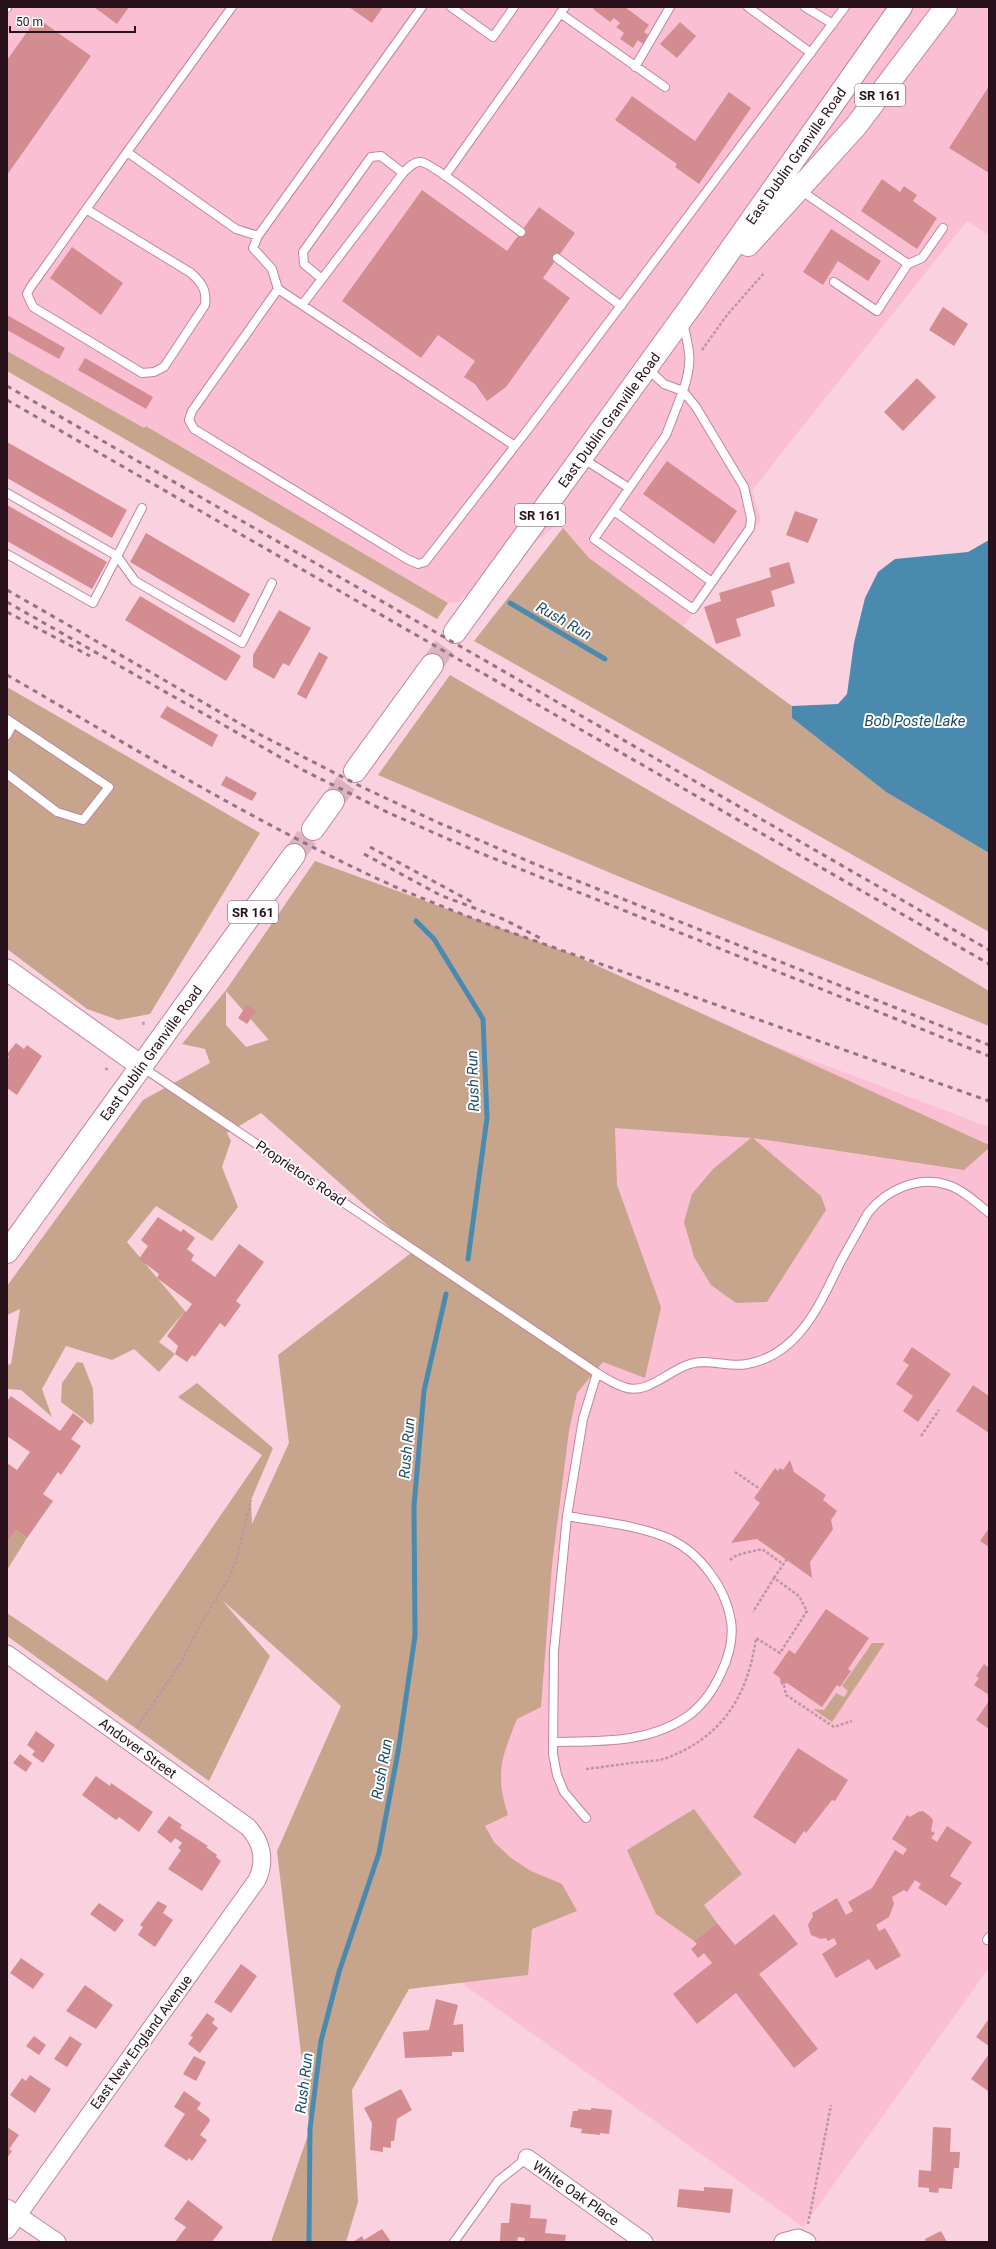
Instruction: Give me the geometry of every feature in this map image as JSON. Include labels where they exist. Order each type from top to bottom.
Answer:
[{"type":"main road","name":"East Dublin Granville Road","points":[[455,632],[687,312],[901,7]]},
{"type":"main road","name":"East Dublin Granville Road","points":[[687,312],[856,126],[946,7]]},
{"type":"main road","points":[[355,771],[432,665]]},
{"type":"main road","points":[[313,829],[333,801]]},
{"type":"main road","name":"East Dublin Granville Road","points":[[7,1252],[294,855]]},
{"type":"street","name":"Proprietors Road","points":[[7,970],[141,1066]]},
{"type":"street","name":"Andover Street","points":[[7,1654],[248,1827],[256,1837],[261,1850]]},
{"type":"street","name":"East New England Avenue","points":[[7,2230],[12,2211],[257,1880],[261,1866],[261,1850]]},
{"type":"street","name":"White Oak Place","points":[[527,2158],[644,2242]]},
{"type":"street","points":[[12,2211],[57,2242]]},
{"type":"street","points":[[783,2242],[791,2239],[806,2241]]},
{"type":"lane","points":[[86,209],[191,273],[201,283],[206,295],[205,305],[164,367],[154,372],[142,373],[33,307],[27,294],[86,209],[232,7]]},
{"type":"lane","points":[[422,7],[258,236],[253,248],[272,269],[278,289],[515,446]]},
{"type":"lane","points":[[451,7],[493,37],[514,7]]},
{"type":"lane","points":[[635,67],[670,7]]},
{"type":"lane","points":[[748,7],[811,53]]},
{"type":"lane","points":[[805,7],[833,24]]},
{"type":"lane","points":[[278,289],[192,411],[189,420],[194,429],[418,564],[425,562],[621,306],[845,7]]},
{"type":"lane","points":[[445,176],[563,10],[635,67],[665,88]]},
{"type":"lane","points":[[127,152],[236,229],[258,236]]},
{"type":"lane","points":[[322,279],[304,264],[303,252],[371,157],[381,156],[403,173]]},
{"type":"lane","points":[[302,305],[403,173],[414,163],[419,161],[424,162],[445,176],[521,232]]},
{"type":"lane","points":[[799,190],[908,264]]},
{"type":"lane","points":[[834,282],[876,311],[908,264],[922,258],[943,228]]},
{"type":"lane","points":[[557,258],[621,306]]},
{"type":"lane","points":[[646,368],[664,384],[683,391],[696,407],[744,488],[751,518],[750,528],[693,609],[594,539],[666,435],[683,391],[690,371],[691,359],[687,312]]},
{"type":"lane","points":[[582,458],[630,488]]},
{"type":"lane","points":[[7,494],[117,556],[135,581],[242,643],[272,584]]},
{"type":"lane","points":[[7,554],[93,603],[142,508]]},
{"type":"lane","points":[[614,511],[712,582]]},
{"type":"lane","points":[[7,735],[10,722],[109,787],[83,820],[57,812],[7,774]]},
{"type":"lane","name":"Proprietors Road","points":[[141,1066],[597,1373],[625,1388],[642,1389],[681,1366],[696,1362],[746,1364],[777,1353],[800,1334],[819,1307],[847,1249],[872,1208],[889,1193],[909,1184],[929,1182],[948,1185],[969,1196],[989,1213]]},
{"type":"lane","points":[[586,1818],[564,1792],[557,1775],[553,1742],[554,1651],[567,1516],[583,1419],[597,1373]]},
{"type":"lane","points":[[553,1742],[622,1740],[656,1733],[688,1716],[715,1687],[728,1657],[731,1622],[718,1584],[696,1557],[670,1539],[629,1526],[567,1516]]},
{"type":"lane","points":[[454,2242],[498,2181],[527,2158]]},
{"type":"path","points":[[691,359],[702,350],[727,316],[765,272]]},
{"type":"path","points":[[921,1436],[939,1410]]},
{"type":"path","points":[[735,1472],[760,1488]]},
{"type":"path","points":[[128,1741],[181,1662],[227,1581],[236,1561],[251,1500]]},
{"type":"path","points":[[730,1560],[737,1555],[762,1549],[783,1564]]},
{"type":"path","points":[[774,1578],[787,1559]]},
{"type":"path","points":[[784,1685],[786,1695],[834,1727],[852,1721]]},
{"type":"path","points":[[806,2241],[831,2105]]},
{"type":"shaded area","points":[[7,7],[989,7],[989,235],[967,221],[779,456],[752,491],[761,520],[676,636],[586,563],[558,524],[458,602],[448,603],[147,426],[144,429],[7,351]]},
{"type":"shaded area","points":[[7,351],[144,428],[146,426],[448,603],[437,619],[7,371]]},
{"type":"shaded area","points":[[563,528],[589,558],[792,706],[792,718],[886,792],[989,853],[989,932],[474,641]]},
{"type":"shaded area","points":[[450,675],[850,907],[989,991],[989,1026],[620,877],[378,775]]},
{"type":"shaded area","points":[[7,687],[260,833],[150,1014],[118,1020],[87,1009],[7,949]]},
{"type":"shaded area","points":[[315,861],[574,955],[989,1145],[989,1148],[964,1170],[753,1138],[821,1196],[826,1210],[767,1302],[736,1303],[711,1285],[694,1257],[684,1222],[692,1194],[713,1169],[751,1138],[615,1128],[617,1185],[661,1307],[645,1378],[603,1362],[577,1393],[569,1431],[552,1565],[541,1707],[517,1719],[507,1745],[502,1766],[502,1788],[508,1815],[485,1826],[494,1842],[511,1858],[531,1871],[562,1884],[577,1911],[532,1929],[528,1975],[409,1989],[352,2090],[358,2202],[346,2242],[271,2242],[310,2129],[277,1851],[341,1706],[222,1600],[270,1656],[209,1781],[7,1636],[7,1613],[107,1681],[262,1455],[178,1397],[197,1383],[273,1448],[251,1500],[252,1524],[289,1443],[278,1355],[415,1250],[261,1113],[227,1133],[231,1141],[222,1167],[238,1207],[212,1241],[156,1206],[127,1242],[185,1311],[159,1342],[175,1354],[159,1372],[134,1349],[112,1360],[66,1346],[42,1389],[52,1417],[21,1390],[7,1389],[7,1365],[11,1364],[20,1309],[7,1315],[7,1286],[143,1100],[210,1063],[205,1049],[182,1044],[226,990]],"holes":[[[226,991],[268,1039],[246,1047],[226,1025]]]},
{"type":"shaded area","points":[[642,996],[989,1127],[989,1968],[803,2227],[277,1851],[378,1710]]},
{"type":"shaded area","points":[[77,1362],[83,1363],[93,1389],[94,1421],[91,1425],[61,1402],[62,1383]]},
{"type":"shaded area","points":[[16,1530],[27,1538],[7,1570],[7,1543]]},
{"type":"shaded area","points":[[872,1643],[885,1643],[832,1722],[813,1709],[824,1710],[836,1693],[844,1697],[848,1691],[842,1686]]},
{"type":"shaded area","points":[[694,1809],[742,1874],[704,1905],[717,1923],[694,1941],[656,1914],[627,1850]]},
{"type":"water","name":"Bob Poste Lake","points":[[989,540],[989,853],[886,792],[792,718],[792,706],[838,704],[847,694],[854,643],[865,598],[878,572],[895,559],[968,552]]},
{"type":"building","points":[[94,7],[129,7],[117,24]]},
{"type":"building","points":[[349,7],[383,7],[372,23]]},
{"type":"building","points":[[594,7],[625,7],[649,25],[644,32],[650,36],[644,45],[638,40],[633,48],[620,39],[624,33],[616,27],[620,23],[614,18],[610,22],[593,9]]},
{"type":"building","points":[[37,18],[91,56],[7,175],[7,60]]},
{"type":"building","points":[[680,22],[696,36],[677,58],[660,44]]},
{"type":"building","points":[[989,86],[989,173],[949,148]]},
{"type":"building","points":[[729,92],[751,108],[699,184],[675,167],[677,164],[615,120],[632,96],[695,141]]},
{"type":"building","points":[[882,179],[900,192],[904,186],[917,195],[913,201],[937,218],[917,249],[861,211]]},
{"type":"building","points":[[422,190],[507,251],[539,207],[575,233],[543,278],[570,298],[506,387],[487,401],[475,384],[464,377],[475,361],[438,335],[421,358],[342,301]]},
{"type":"building","points":[[831,229],[881,261],[868,281],[838,261],[823,285],[803,272]]},
{"type":"building","points":[[72,247],[123,283],[101,315],[50,278]]},
{"type":"building","points":[[943,307],[968,324],[954,346],[929,330]]},
{"type":"building","points":[[7,315],[65,348],[59,359],[7,330]]},
{"type":"building","points":[[85,358],[153,397],[146,409],[78,370]]},
{"type":"building","points":[[917,378],[936,397],[903,431],[884,412]]},
{"type":"building","points":[[7,442],[127,510],[112,538],[7,478]]},
{"type":"building","points":[[667,461],[737,511],[714,544],[643,494]]},
{"type":"building","points":[[7,505],[107,562],[92,589],[7,541]]},
{"type":"building","points":[[795,511],[818,519],[808,543],[786,535]]},
{"type":"building","points":[[146,533],[250,594],[234,623],[130,562]]},
{"type":"building","points":[[789,562],[795,583],[771,591],[775,606],[736,619],[741,636],[716,644],[704,607],[721,601],[719,593],[771,577],[769,568]]},
{"type":"building","points":[[140,596],[241,656],[226,681],[125,620]]},
{"type":"building","points":[[279,610],[311,628],[289,666],[283,663],[274,679],[253,667],[253,655]]},
{"type":"building","points":[[319,652],[328,657],[306,699],[297,694]]},
{"type":"building","points":[[167,706],[218,735],[212,747],[160,717]]},
{"type":"building","points":[[226,776],[257,793],[252,801],[221,785]]},
{"type":"building","points":[[247,1005],[256,1011],[247,1024],[238,1018]]},
{"type":"building","points":[[16,1043],[24,1049],[27,1045],[42,1056],[17,1095],[7,1088],[7,1060],[9,1057],[7,1054]]},
{"type":"building","points":[[158,1217],[181,1232],[183,1229],[195,1238],[187,1249],[194,1255],[191,1260],[215,1277],[239,1244],[264,1262],[236,1301],[241,1305],[225,1327],[220,1323],[195,1357],[192,1355],[187,1362],[175,1354],[178,1346],[167,1336],[185,1311],[186,1312],[192,1304],[157,1278],[159,1274],[139,1259],[148,1246],[141,1240]]},
{"type":"building","points":[[912,1347],[951,1374],[918,1422],[903,1411],[913,1396],[896,1384],[909,1365],[903,1361]]},
{"type":"building","points":[[973,1385],[989,1396],[989,1433],[956,1411]]},
{"type":"building","points":[[11,1396],[60,1431],[73,1413],[84,1421],[71,1439],[81,1446],[61,1475],[58,1472],[43,1494],[53,1501],[27,1538],[16,1530],[7,1543],[7,1463],[17,1470],[30,1452],[7,1436],[7,1401]]},
{"type":"building","points":[[790,1460],[794,1472],[826,1495],[823,1500],[837,1511],[831,1520],[833,1529],[810,1562],[812,1578],[757,1539],[731,1543],[760,1503],[754,1498],[775,1468],[778,1471],[780,1468],[783,1470]]},
{"type":"building","points":[[989,1528],[989,1547],[980,1541]]},
{"type":"building","points":[[826,1609],[869,1638],[848,1669],[851,1671],[840,1687],[837,1685],[822,1707],[787,1683],[781,1685],[780,1678],[773,1673],[789,1650],[795,1654]]},
{"type":"building","points":[[984,1664],[988,1667],[989,1665],[989,1695],[974,1685],[979,1678],[976,1676]]},
{"type":"building","points":[[989,1701],[989,1729],[976,1720]]},
{"type":"building","points":[[36,1731],[55,1745],[43,1763],[32,1755],[35,1751],[27,1745]]},
{"type":"building","points":[[798,1748],[848,1780],[835,1801],[832,1800],[806,1833],[804,1831],[795,1844],[753,1817]]},
{"type":"building","points":[[20,1754],[32,1763],[26,1772],[13,1763]]},
{"type":"building","points":[[96,1776],[110,1786],[111,1783],[153,1812],[139,1832],[119,1817],[116,1820],[82,1795]]},
{"type":"building","points":[[923,1811],[931,1817],[933,1821],[931,1831],[935,1833],[931,1838],[937,1842],[947,1826],[972,1842],[950,1876],[962,1883],[946,1906],[918,1888],[921,1884],[915,1880],[907,1892],[904,1890],[892,1897],[894,1904],[889,1917],[876,1925],[879,1931],[885,1928],[901,1956],[876,1970],[869,1959],[836,1978],[822,1954],[837,1944],[834,1938],[828,1941],[826,1938],[821,1939],[811,1935],[808,1925],[813,1916],[812,1913],[837,1898],[846,1915],[853,1911],[848,1902],[872,1888],[895,1850],[903,1855],[907,1849],[892,1839],[907,1815],[910,1817]]},
{"type":"building","points":[[169,1816],[182,1825],[180,1828],[208,1846],[206,1847],[217,1855],[216,1857],[221,1861],[202,1891],[168,1869],[181,1850],[178,1848],[182,1843],[175,1838],[171,1843],[157,1832]]},
{"type":"building","points":[[158,1901],[167,1906],[163,1913],[173,1920],[155,1947],[138,1935],[143,1927],[140,1925]]},
{"type":"building","points":[[99,1903],[124,1920],[115,1932],[90,1914]]},
{"type":"building","points":[[774,1914],[798,1944],[759,1974],[818,2049],[794,2068],[736,1993],[697,2024],[673,1994],[712,1963],[704,1953],[698,1958],[691,1949],[697,1944],[694,1941],[717,1923],[735,1945]]},
{"type":"building","points":[[21,1958],[44,1974],[33,1989],[10,1973]]},
{"type":"building","points":[[241,1964],[257,1976],[231,2013],[214,2002]]},
{"type":"building","points":[[85,1985],[113,2005],[96,2029],[66,2011]]},
{"type":"building","points":[[436,1999],[458,2005],[453,2025],[463,2024],[464,2052],[452,2052],[452,2056],[405,2058],[403,2032],[429,2030]]},
{"type":"building","points":[[207,2013],[215,2019],[212,2023],[218,2028],[200,2053],[188,2044],[193,2037],[190,2036]]},
{"type":"building","points":[[988,2020],[989,2021],[989,2046],[976,2037]]},
{"type":"building","points":[[34,2036],[46,2045],[39,2055],[26,2046]]},
{"type":"building","points":[[70,2036],[82,2044],[67,2067],[54,2059]]},
{"type":"building","points":[[989,2054],[989,2090],[988,2091],[971,2079]]},
{"type":"building","points":[[194,2056],[206,2062],[196,2081],[183,2074]]},
{"type":"building","points":[[30,2075],[51,2089],[35,2113],[10,2095],[22,2078],[26,2081]]},
{"type":"building","points":[[401,2089],[412,2110],[397,2119],[394,2141],[391,2141],[391,2148],[383,2147],[383,2152],[370,2150],[372,2123],[364,2108]]},
{"type":"building","points":[[184,2091],[201,2103],[197,2109],[209,2118],[210,2121],[200,2135],[207,2140],[192,2161],[189,2158],[187,2161],[164,2146],[185,2114],[174,2107]]},
{"type":"building","points":[[591,2108],[612,2110],[609,2134],[600,2133],[600,2135],[581,2133],[582,2129],[570,2127],[573,2111],[578,2111],[578,2109],[591,2110]]},
{"type":"building","points":[[7,2127],[19,2135],[9,2149],[12,2151],[7,2158]]},
{"type":"building","points":[[933,2127],[951,2128],[950,2152],[960,2152],[959,2168],[954,2168],[952,2189],[939,2188],[938,2193],[929,2192],[929,2188],[918,2187],[919,2170],[931,2171]]},
{"type":"building","points":[[704,2187],[733,2189],[730,2213],[677,2207],[679,2189],[704,2191]]},
{"type":"building","points":[[188,2200],[223,2227],[212,2242],[175,2242],[186,2227],[174,2219]]},
{"type":"building","points":[[511,2203],[531,2205],[530,2218],[547,2219],[545,2233],[566,2235],[565,2242],[524,2242],[525,2238],[518,2237],[517,2242],[500,2241],[501,2223],[509,2223]]},
{"type":"building","points":[[382,2229],[391,2242],[353,2242],[362,2236],[364,2240]]},
{"type":"building","points":[[941,2231],[947,2242],[926,2242],[925,2239]]},
{"type":"waterway","name":"Rush Run","points":[[510,603],[605,659]]},
{"type":"waterway","name":"Rush Run","points":[[416,921],[434,939],[483,1019],[487,1118],[468,1259]]},
{"type":"waterway","name":"Rush Run","points":[[309,2242],[310,2129],[321,2041],[339,1972],[379,1853],[398,1752],[415,1636],[414,1506],[424,1391],[446,1294]]},
{"type":"tunnel","points":[[432,665],[455,632]]},
{"type":"tunnel","points":[[333,801],[355,771]]},
{"type":"tunnel","points":[[294,855],[313,829]]},
{"type":"railway","points":[[7,386],[989,950]]},
{"type":"railway","points":[[7,400],[989,964]]},
{"type":"railway","points":[[7,590],[253,731],[362,787],[439,823],[535,864],[989,1045]]},
{"type":"railway","points":[[7,602],[301,769],[389,813],[480,853],[989,1056]]},
{"type":"railway","points":[[7,612],[90,656]]},
{"type":"railway","points":[[7,675],[181,776],[314,848],[375,878],[490,925],[989,1101]]},
{"type":"railway","points":[[370,847],[472,902]]},
{"type":"railway","points":[[364,854],[440,895],[503,919],[542,939]]}]
